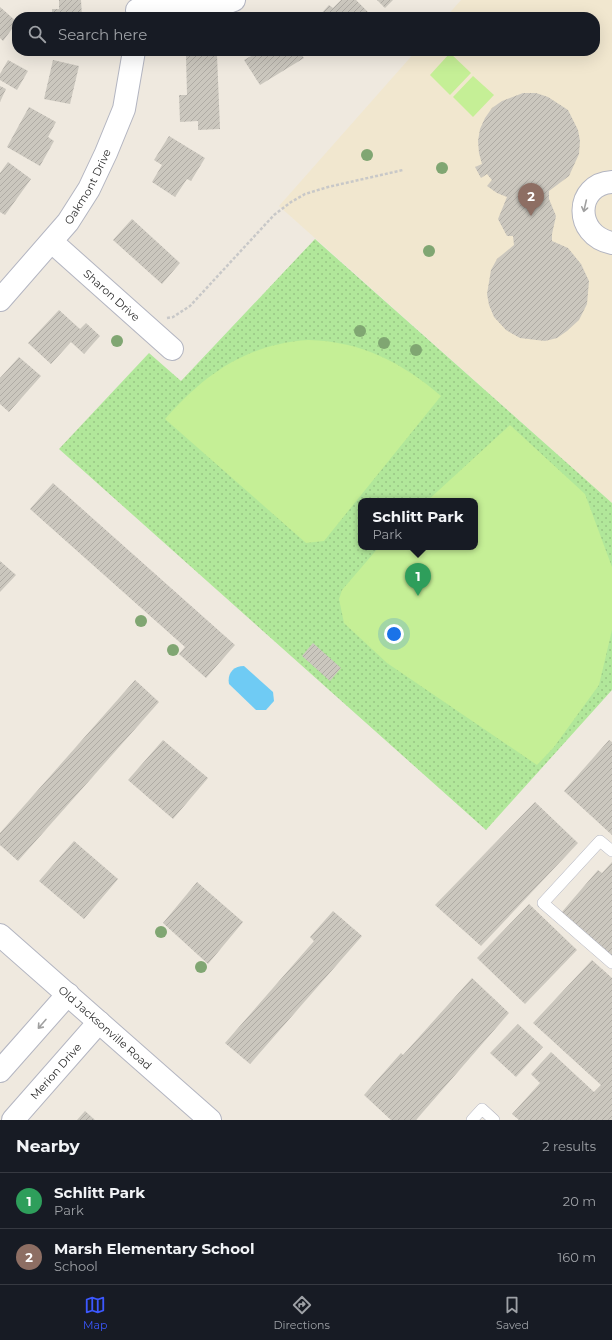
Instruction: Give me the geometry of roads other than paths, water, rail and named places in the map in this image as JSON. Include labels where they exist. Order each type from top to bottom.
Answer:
[{"type":"street","points":[[137,9],[218,3],[234,0]]},
{"type":"street","name":"Oakmont Drive","points":[[0,300],[52,242],[68,222],[89,189],[124,109],[133,56]]},
{"type":"street","points":[[612,182],[598,186],[591,192],[583,209],[587,228],[593,236],[602,241],[612,243]]},
{"type":"street","name":"Sharon Drive","points":[[52,242],[172,349]]},
{"type":"street","name":"Old Jacksonville Road","points":[[0,935],[210,1120]]},
{"type":"street","points":[[0,1071],[68,994]]},
{"type":"street","name":"Merion Drive","points":[[13,1120],[99,1022]]},
{"type":"lane","points":[[612,851],[600,840],[543,903],[612,963]]},
{"type":"lane","points":[[472,1120],[482,1109],[494,1120]]},
{"type":"water","points":[[244,666],[273,692],[274,701],[266,710],[256,710],[229,684],[229,677],[232,671],[237,667]]},
{"type":"place","name":"Marsh Elementary School","points":[[531,216]]},
{"type":"place","name":"Schlitt Park","points":[[418,596]]}]
